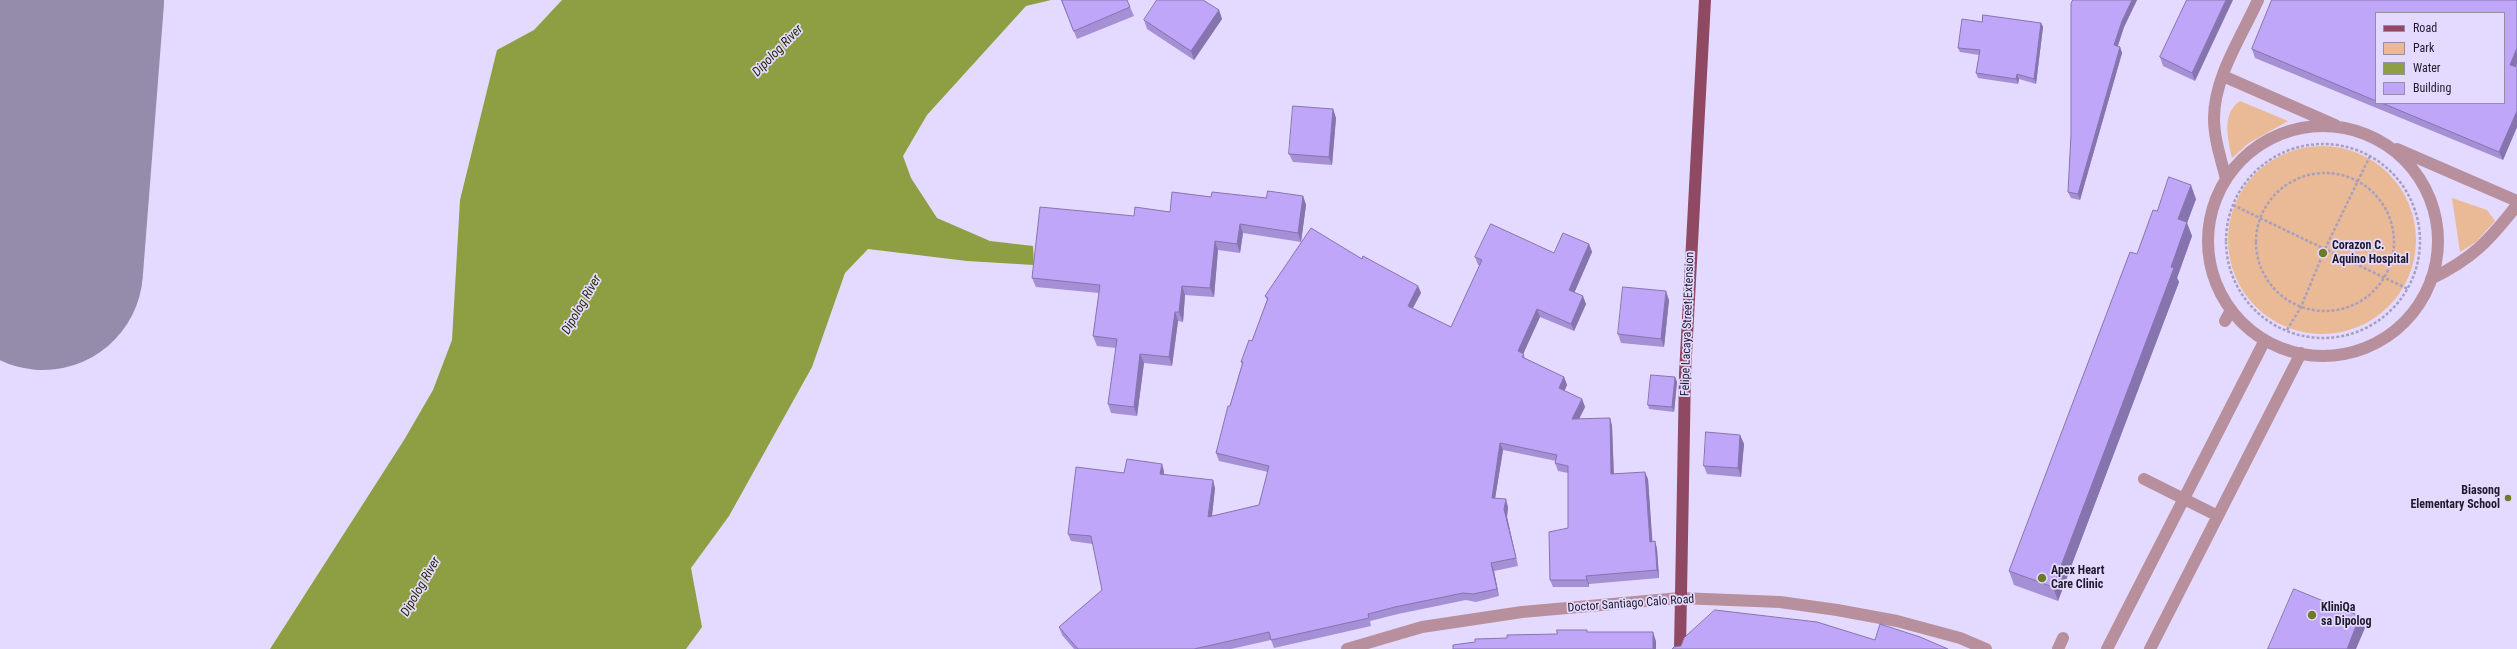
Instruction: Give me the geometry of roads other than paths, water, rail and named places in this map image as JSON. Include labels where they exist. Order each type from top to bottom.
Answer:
[{"type":"main road","name":"Felipe Lacaya Street Extension","points":[[1680,649],[1686,358],[1705,0]]},
{"type":"street","points":[[2226,179],[2218,148],[2214,118],[2216,99],[2223,76],[2258,0]]},
{"type":"street","points":[[2223,76],[2344,128],[2366,134],[2385,144],[2517,201]]},
{"type":"street","points":[[2344,128],[2321,126],[2299,129],[2277,136],[2258,147],[2240,161],[2226,179],[2216,200],[2209,222],[2208,245],[2211,268],[2218,290],[2231,310],[2252,332],[2265,340],[2301,353],[2342,354],[2362,349],[2397,329],[2412,314],[2423,297],[2432,279],[2438,243],[2435,214],[2428,193],[2417,174],[2402,158],[2385,144]]},
{"type":"street","points":[[2432,279],[2461,264],[2481,248],[2517,206]]},
{"type":"street","points":[[2225,321],[2231,310]]},
{"type":"street","points":[[2108,649],[2265,340]]},
{"type":"street","points":[[2150,649],[2301,353]]},
{"type":"street","points":[[2144,480],[2218,516]]},
{"type":"street","name":"Doctor Santiago Calo Road","points":[[1347,649],[1430,626],[1522,612],[1680,598],[1780,602],[1837,610],[1897,621],[1960,638],[1986,649]]},
{"type":"water","name":"Dipolog River","points":[[562,0],[1051,0],[1026,6],[927,115],[903,156],[911,178],[937,218],[990,241],[1033,246],[1034,265],[967,261],[868,249],[845,273],[812,367],[729,516],[691,568],[702,627],[686,649],[270,649],[404,440],[433,390],[452,340],[460,200],[497,50],[534,30]]},
{"type":"place","name":"Corazon C. Aquino Hospital","points":[[2323,253]]},
{"type":"place","name":"Biasong Elementary School","points":[[2508,498]]},
{"type":"place","name":"Apex Heart Care Clinic","points":[[2042,578]]},
{"type":"place","name":"KliniQa sa Dipolog","points":[[2312,615]]}]
